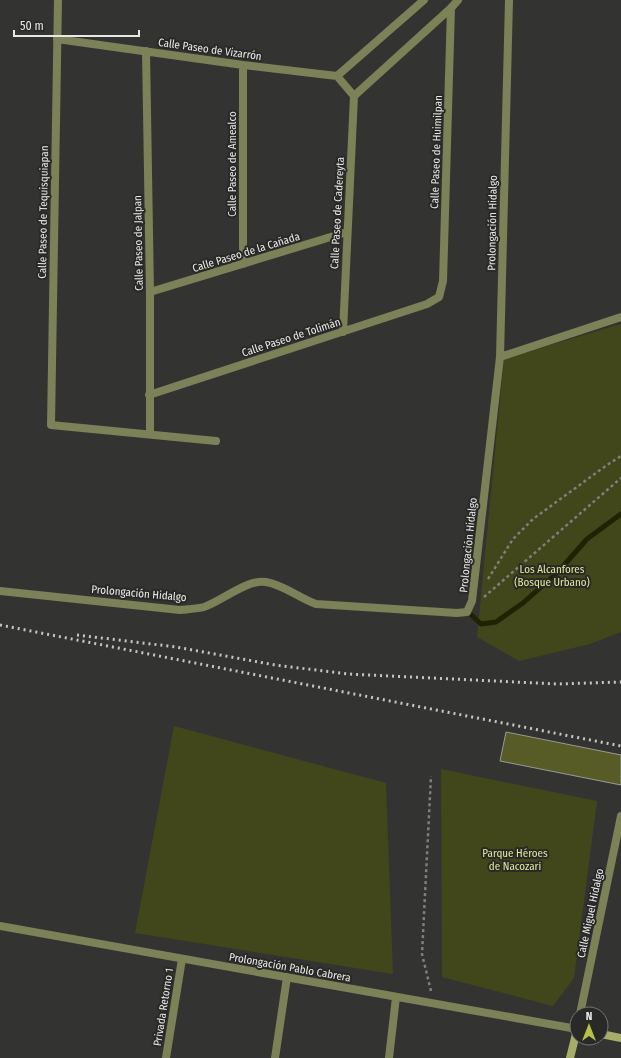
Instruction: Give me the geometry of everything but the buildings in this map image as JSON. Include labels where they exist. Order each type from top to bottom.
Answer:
[{"type":"street","name":"Calle Paseo de Tequisquiapan","points":[[58,0],[51,424],[150,434]]},
{"type":"street","points":[[424,0],[337,76],[354,96],[458,0]]},
{"type":"street","name":"Prolongación Hidalgo","points":[[0,591],[180,610],[203,607],[249,584],[264,581],[282,586],[316,604],[457,613],[467,612],[472,600],[500,357],[509,0]]},
{"type":"street","name":"Calle Paseo de Huimilpan","points":[[439,297],[442,281],[451,8]]},
{"type":"street","name":"Calle Paseo de Vizarrón","points":[[57,39],[243,65],[337,76]]},
{"type":"street","name":"Calle Paseo de Jalpan","points":[[146,51],[150,292],[150,434]]},
{"type":"street","name":"Calle Paseo de Amealco","points":[[243,65],[243,264]]},
{"type":"street","name":"Calle Paseo de Cadereyta","points":[[343,332],[354,96]]},
{"type":"street","name":"Calle Paseo de la Cañada","points":[[150,292],[347,232]]},
{"type":"street","name":"Calle Paseo de Tolimán","points":[[149,395],[427,304],[439,297]]},
{"type":"street","points":[[500,357],[621,317]]},
{"type":"street","points":[[150,434],[216,441]]},
{"type":"street","name":"Calle Miguel Hidalgo","points":[[582,1006],[621,816]]},
{"type":"street","points":[[0,934],[3,927]]},
{"type":"street","name":"Prolongación Pablo Cabrera","points":[[3,927],[569,1028]]},
{"type":"street","name":"Privada Retorno 1","points":[[166,1058],[182,959]]},
{"type":"street","points":[[275,1058],[286,978]]},
{"type":"street","points":[[389,1058],[396,997]]},
{"type":"street","points":[[609,1036],[621,1038]]},
{"type":"street","points":[[570,1058],[573,1046]]},
{"type":"path","points":[[487,581],[513,539],[533,519],[621,456]]},
{"type":"path","points":[[467,612],[621,478]]},
{"type":"path","points":[[431,776],[422,954],[433,1004]]},
{"type":"green space","name":"Los Alcanfores (Bosque Urbano)","points":[[621,324],[621,632],[590,644],[519,661],[477,637],[504,359]]},
{"type":"green space","points":[[174,726],[386,783],[393,974],[135,933]]},
{"type":"green space","name":"Parque Héroes de Nacozari","points":[[441,769],[597,801],[574,978],[553,1006],[442,977]]},
{"type":"waterway","points":[[468,612],[481,624],[496,622],[523,603],[558,572],[587,539],[621,514]]},
{"type":"railway","points":[[0,625],[621,746]]},
{"type":"railway","points":[[77,635],[176,647],[275,665],[348,674],[557,684],[621,682]]}]
